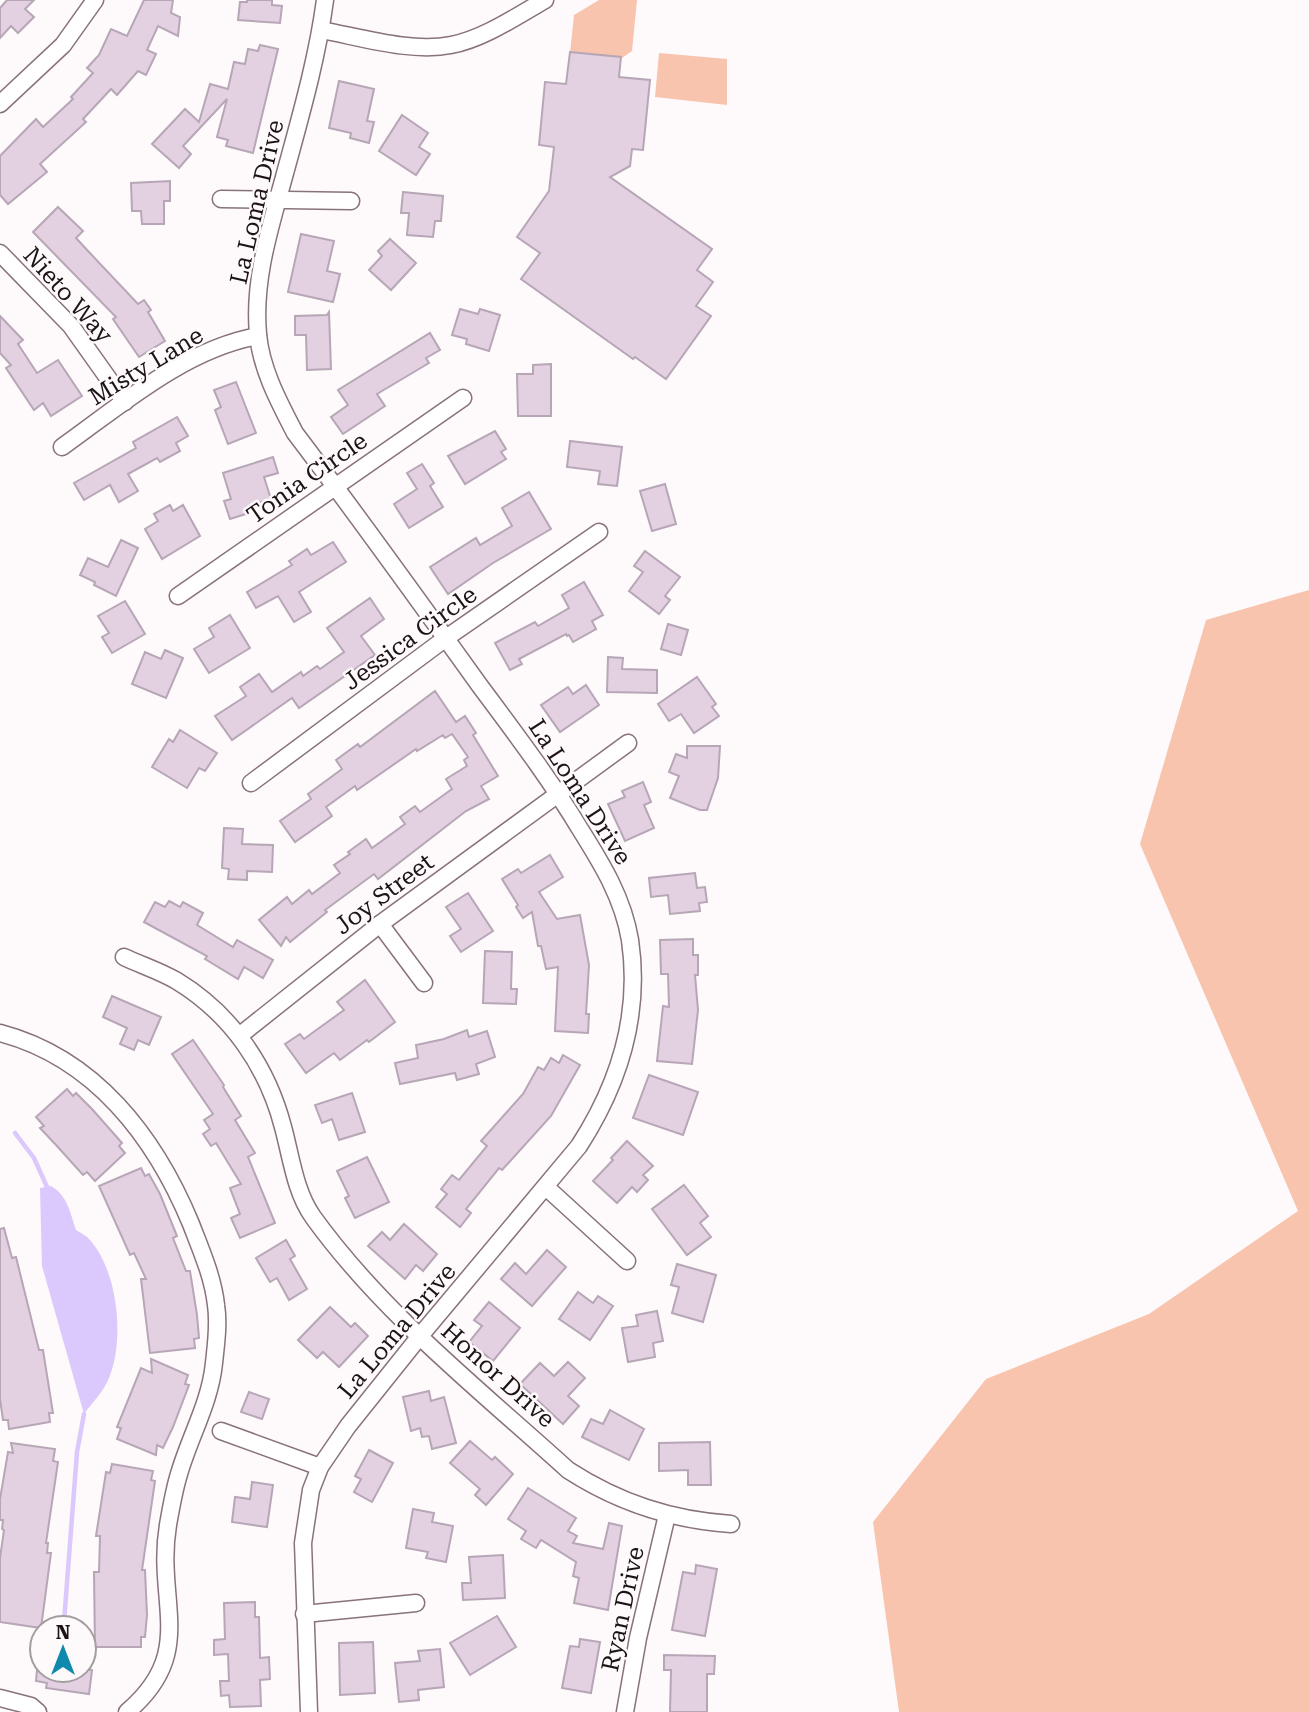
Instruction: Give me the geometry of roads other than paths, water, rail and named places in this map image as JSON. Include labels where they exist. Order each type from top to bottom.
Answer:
[{"type":"street","points":[[0,104],[64,45],[95,0]]},
{"type":"street","name":"La Loma Drive","points":[[309,1712],[303,1543],[311,1490],[320,1467],[348,1426],[420,1336],[547,1188],[600,1114],[612,1087],[628,1036],[632,988],[629,938],[617,892],[559,794],[295,433],[268,375],[258,336],[260,272],[321,30],[325,0]]},
{"type":"street","points":[[321,30],[420,48],[452,45],[497,27],[545,0]]},
{"type":"street","points":[[221,199],[351,201]]},
{"type":"street","name":"Nieto Way","points":[[0,253],[71,326],[125,402]]},
{"type":"street","name":"Misty Lane","points":[[62,447],[182,365],[237,340],[258,336]]},
{"type":"street","name":"Tonia Circle","points":[[178,596],[463,398]]},
{"type":"street","name":"Jessica Circle","points":[[250,783],[446,638],[599,532]]},
{"type":"street","name":"Joy Street","points":[[239,1036],[380,924],[628,743]]},
{"type":"street","points":[[380,924],[424,982]]},
{"type":"street","name":"Honor Drive","points":[[124,957],[185,987],[220,1013],[239,1036],[265,1076],[283,1124],[292,1164],[310,1214],[348,1264],[420,1336],[568,1470],[617,1498],[667,1516],[730,1524]]},
{"type":"street","points":[[0,1033],[31,1044],[72,1064],[102,1088],[134,1123],[160,1161],[180,1199],[214,1288],[217,1317],[214,1366],[206,1405],[178,1474],[167,1529],[169,1648],[160,1675],[143,1698],[127,1712]]},
{"type":"street","points":[[547,1188],[626,1261]]},
{"type":"street","points":[[221,1431],[320,1467]]},
{"type":"street","name":"Ryan Drive","points":[[625,1712],[638,1638],[667,1516]]},
{"type":"street","points":[[304,1614],[416,1604]]},
{"type":"street","points":[[0,1698],[12,1699],[31,1706],[38,1712]]},
{"type":"waterway","points":[[15,1133],[34,1158],[47,1187]]},
{"type":"waterway","points":[[65,1614],[77,1452],[84,1414]]}]
